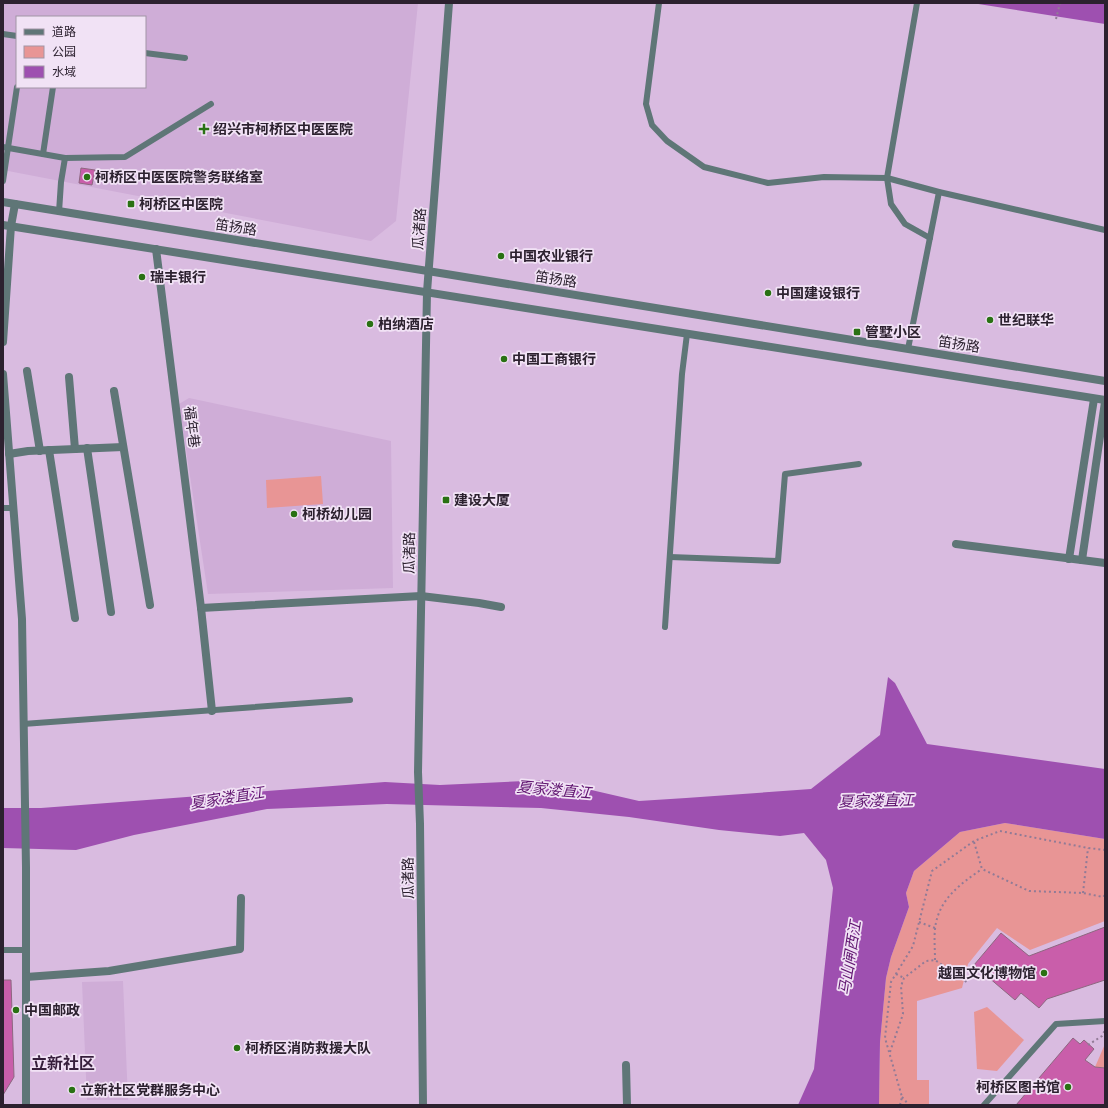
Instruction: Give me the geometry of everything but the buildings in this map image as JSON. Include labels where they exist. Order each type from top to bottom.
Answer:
[{"type":"street","name":"瓜渚路","points":[[423,1105],[420,824],[418,772],[427,292],[449,3]]},
{"type":"street","name":"笛扬路","points":[[3,202],[1105,381]]},
{"type":"street","points":[[3,342],[7,226],[14,204]]},
{"type":"street","points":[[7,226],[1105,401],[1082,560]]},
{"type":"street","name":"福年巷","points":[[156,249],[201,608],[212,712]]},
{"type":"street","points":[[27,371],[44,450],[76,618]]},
{"type":"street","points":[[3,374],[22,619],[26,867],[26,1105]]},
{"type":"street","points":[[69,377],[75,449]]},
{"type":"street","points":[[114,391],[150,605]]},
{"type":"street","points":[[1069,559],[1094,399]]},
{"type":"street","points":[[9,454],[44,450],[123,446]]},
{"type":"street","points":[[87,448],[111,612]]},
{"type":"street","points":[[956,544],[1105,564]]},
{"type":"street","points":[[201,608],[421,596],[501,607]]},
{"type":"street","points":[[26,977],[109,971],[240,949],[241,898]]},
{"type":"street","points":[[626,1065],[627,1105]]},
{"type":"lane","points":[[659,3],[646,104],[652,125],[667,141],[704,167],[768,183],[824,177],[887,178],[939,192],[1105,230]]},
{"type":"lane","points":[[917,3],[887,178],[891,204],[905,224],[930,238]]},
{"type":"lane","points":[[3,34],[16,36]]},
{"type":"lane","points":[[146,53],[185,58]]},
{"type":"lane","points":[[3,181],[6,147],[17,88]]},
{"type":"lane","points":[[43,154],[53,88]]},
{"type":"lane","points":[[6,147],[66,158],[124,157],[212,104]]},
{"type":"lane","points":[[59,212],[66,158]]},
{"type":"lane","points":[[908,349],[939,192]]},
{"type":"lane","points":[[665,627],[682,374],[687,334]]},
{"type":"lane","points":[[670,557],[778,561],[785,474],[859,464]]},
{"type":"lane","points":[[3,508],[13,508]]},
{"type":"lane","points":[[23,724],[212,712],[350,700]]},
{"type":"lane","points":[[3,950],[26,950]]},
{"type":"lane","points":[[984,1105],[1056,1024],[1105,1021]]},
{"type":"path","points":[[1056,19],[1060,3]]},
{"type":"path","points":[[909,1105],[902,1097],[885,1038],[891,982],[913,946],[932,871],[974,842],[1000,831],[1105,850]]},
{"type":"path","points":[[974,842],[982,869],[1029,891],[1083,893],[1103,897],[1105,895]]},
{"type":"path","points":[[1083,893],[1088,848]]},
{"type":"path","points":[[935,960],[935,928],[940,908],[960,884],[982,869]]},
{"type":"path","points":[[919,922],[935,928]]},
{"type":"path","points":[[890,1053],[903,1014],[901,986],[904,978],[926,961],[935,960],[968,982]]},
{"type":"path","points":[[896,974],[904,978]]},
{"type":"path","points":[[1088,1045],[1102,1036],[1105,1030]]},
{"type":"path","points":[[900,1105],[902,1097]]},
{"type":"shaded area","name":"绍兴市柯桥区中医医院","points":[[3,3],[418,3],[396,221],[371,241],[3,170]]},
{"type":"shaded area","name":"柯桥幼儿园","points":[[189,398],[391,441],[393,588],[208,594],[179,404]]},
{"type":"shaded area","points":[[123,981],[128,1100],[87,1100],[82,982]]},
{"type":"green space","points":[[321,476],[323,504],[267,508],[266,480]]},
{"type":"green space","points":[[1005,823],[1105,839],[1105,921],[1030,950],[997,928],[968,964],[962,988],[917,1001],[917,1080],[929,1080],[929,1105],[879,1105],[880,1042],[886,978],[891,957],[909,907],[906,893],[914,871],[960,832]]},
{"type":"green space","points":[[987,1007],[1024,1040],[997,1071],[977,1069],[974,1012]]},
{"type":"green space","points":[[1105,1044],[1105,1068],[1095,1067]]},
{"type":"water","points":[[972,3],[1105,3],[1105,24]]},
{"type":"water","points":[[888,677],[895,683],[927,744],[1105,769],[1105,839],[1005,823],[960,832],[914,871],[906,893],[909,907],[891,957],[886,978],[880,1042],[879,1105],[798,1105],[814,1069],[833,888],[826,860],[804,833],[780,836],[719,830],[629,817],[541,808],[387,804],[267,809],[134,835],[76,850],[3,848],[3,808],[41,808],[385,782],[440,785],[548,780],[639,801],[811,789],[880,735]]},
{"type":"place","name":"绍兴市柯桥区中医医院","points":[[204,129]]},
{"type":"place","name":"柯桥区中医医院警务联络室","points":[[87,177]]},
{"type":"place","name":"柯桥区中医院","points":[[131,204]]},
{"type":"place","name":"中国农业银行","points":[[501,256]]},
{"type":"place","name":"瑞丰银行","points":[[142,277]]},
{"type":"place","name":"中国建设银行","points":[[768,293]]},
{"type":"place","name":"世纪联华","points":[[990,320]]},
{"type":"place","name":"柏纳酒店","points":[[370,324]]},
{"type":"place","name":"管墅小区","points":[[857,332]]},
{"type":"place","name":"中国工商银行","points":[[504,359]]},
{"type":"place","name":"建设大厦","points":[[446,500]]},
{"type":"place","name":"柯桥幼儿园","points":[[294,514]]},
{"type":"place","name":"越国文化博物馆","points":[[1044,973]]},
{"type":"place","name":"中国邮政","points":[[16,1010]]},
{"type":"place","name":"柯桥区消防救援大队","points":[[237,1048]]},
{"type":"place","name":"柯桥区图书馆","points":[[1068,1087]]},
{"type":"place","name":"立新社区党群服务中心","points":[[72,1090]]},
{"type":"district","name":"立新社区","points":[[63,1063]]},
{"type":"water label","name":"夏家溇直江","points":[[554,790]]},
{"type":"water label","name":"夏家溇直江","points":[[227,798]]},
{"type":"water label","name":"夏家溇直江","points":[[876,801]]},
{"type":"water label","name":"马山闸西江","points":[[850,958]]}]
